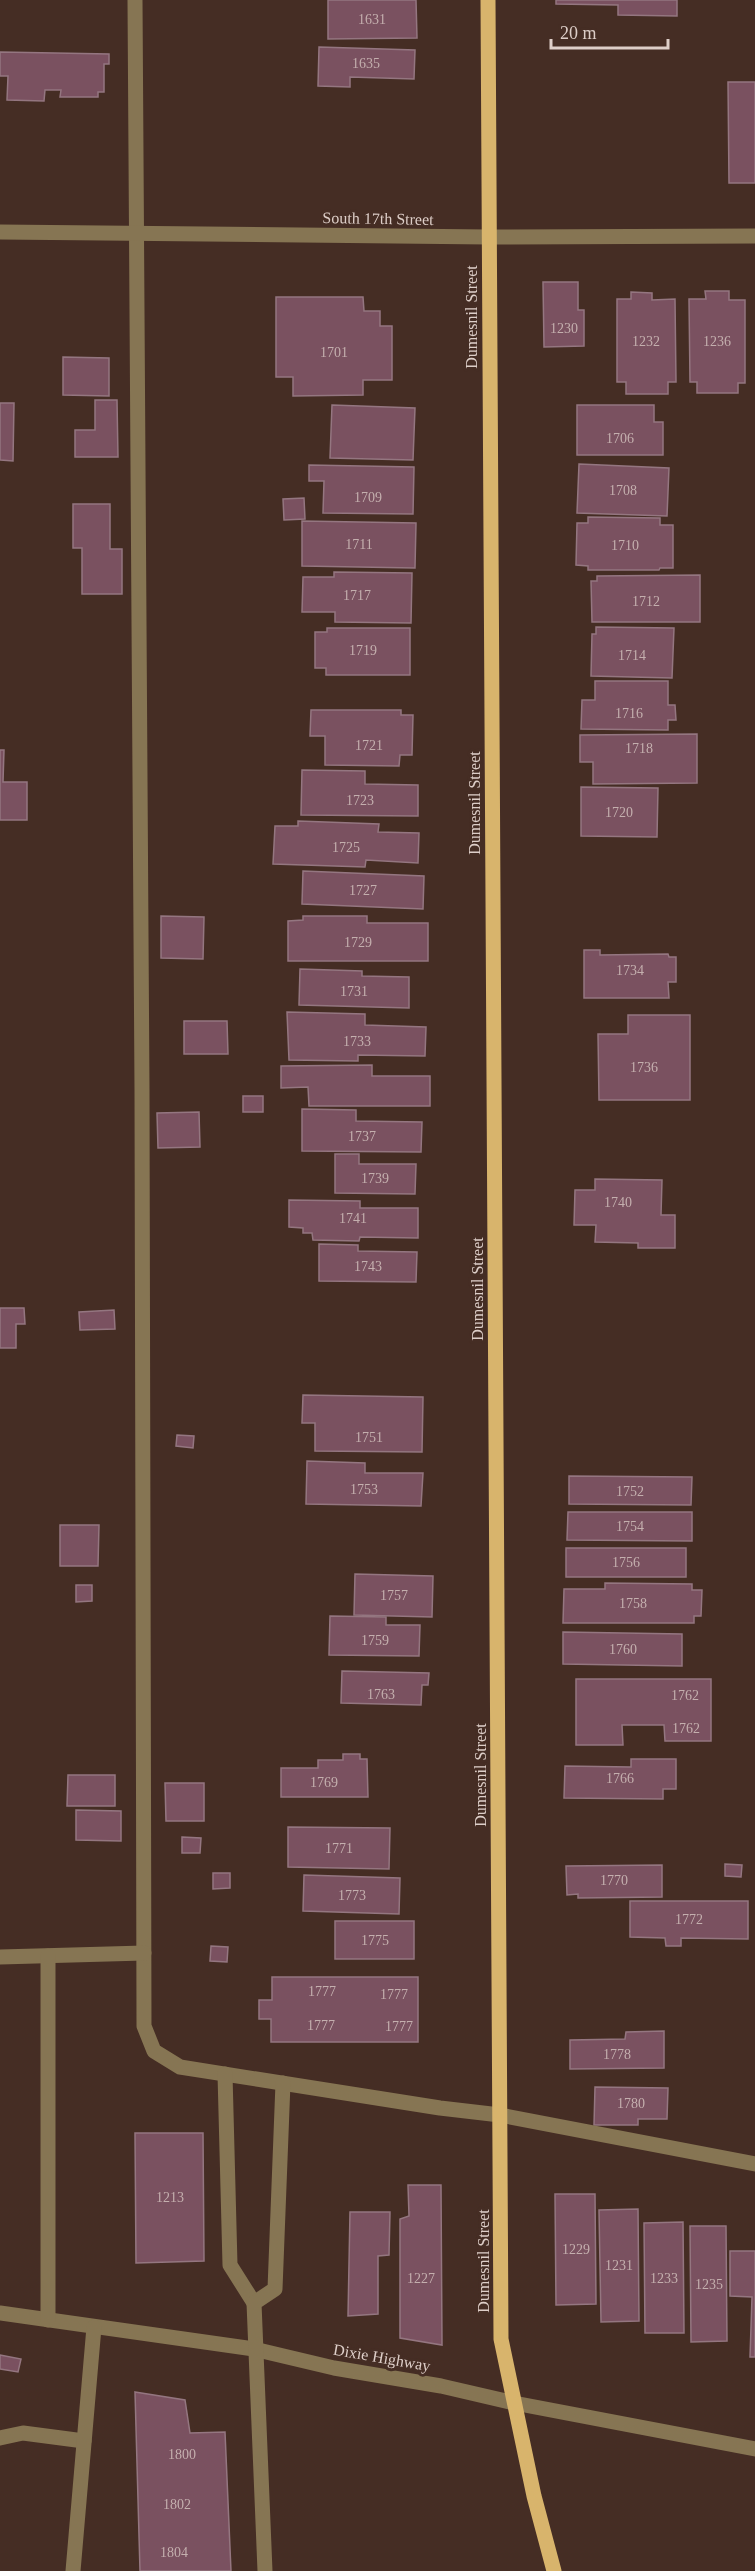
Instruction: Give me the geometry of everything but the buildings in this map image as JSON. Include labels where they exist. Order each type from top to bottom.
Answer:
[{"type":"main road","name":"Dumesnil Street","points":[[488,0],[501,2339],[534,2496],[554,2571]]},
{"type":"street","points":[[135,0],[144,2026],[154,2051],[180,2067],[500,2115],[755,2164]]},
{"type":"street","name":"South 17th Street","points":[[0,232],[489,237],[755,236]]},
{"type":"street","points":[[0,1957],[144,1953]]},
{"type":"street","points":[[48,1956],[48,2320]]},
{"type":"street","points":[[225,2074],[230,2265],[254,2303],[265,2571]]},
{"type":"street","points":[[254,2303],[275,2289],[283,2083]]},
{"type":"street","name":"Dixie Highway","points":[[0,2313],[255,2349],[334,2368],[441,2386],[514,2403],[755,2449]]},
{"type":"street","points":[[73,2571],[94,2327]]},
{"type":"street","points":[[0,2438],[23,2433],[84,2440]]}]
